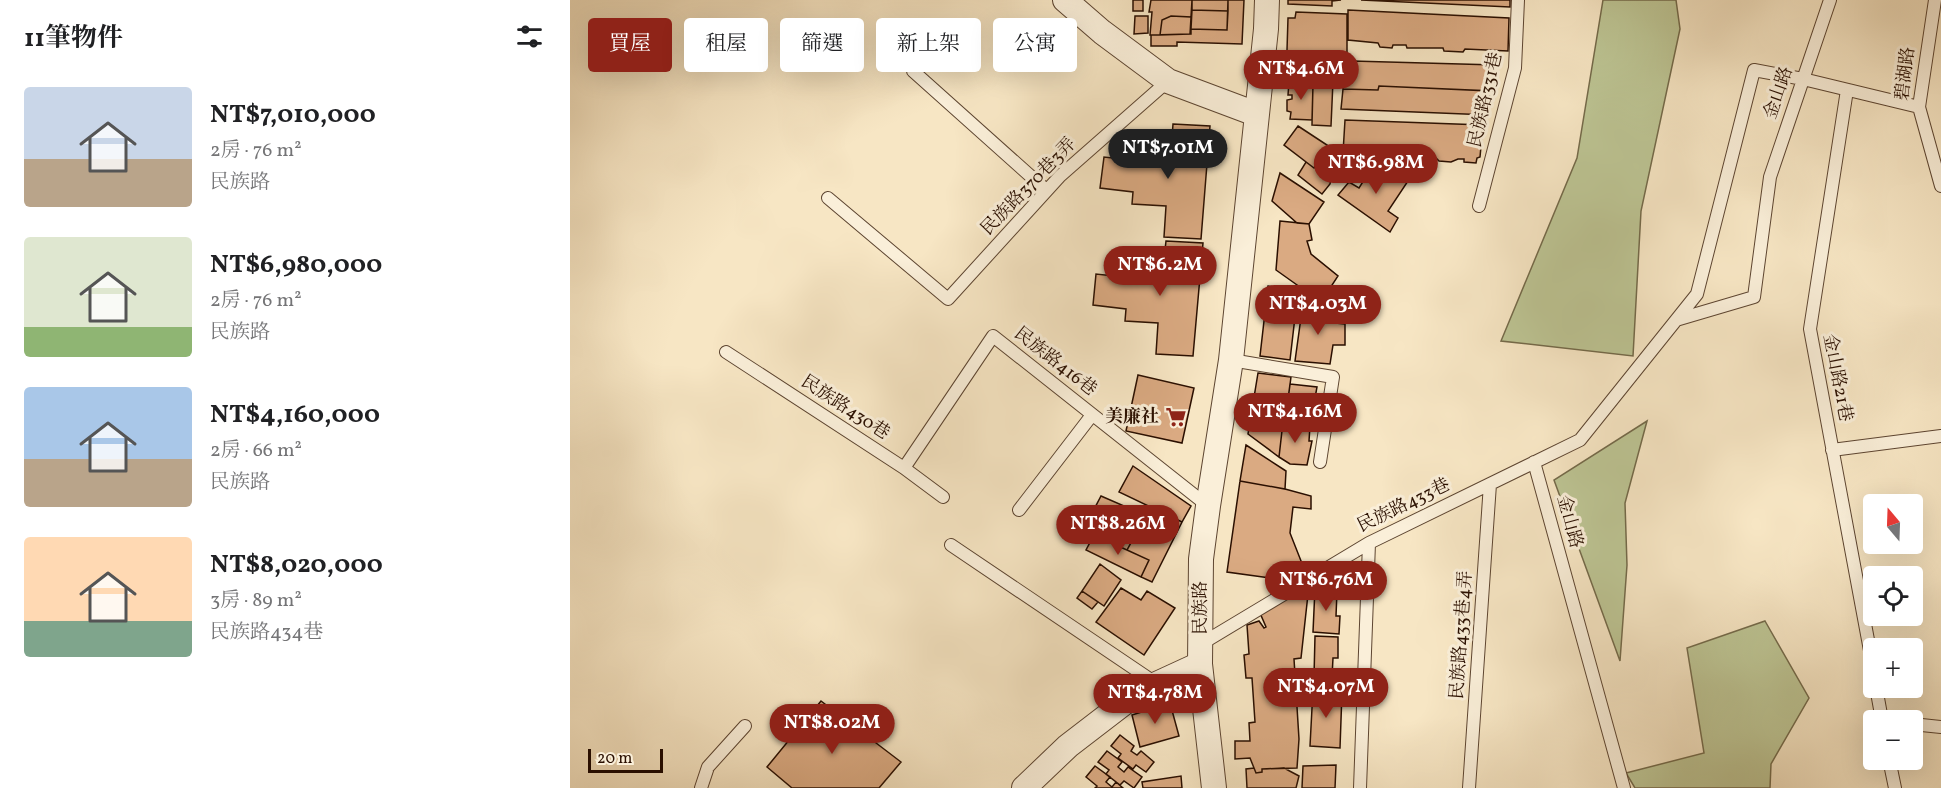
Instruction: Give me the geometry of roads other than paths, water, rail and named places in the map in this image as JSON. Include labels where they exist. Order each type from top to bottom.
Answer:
[{"type":"street","points":[[1065,0],[1102,32],[1168,81],[1256,114]]},
{"type":"street","name":"民族路","points":[[1214,788],[1200,654],[1201,559],[1231,360],[1266,29],[1267,0]]},
{"type":"street","points":[[1024,788],[1068,746],[1137,693],[1157,684],[1200,654]]},
{"type":"lane","name":"民族路331巷","points":[[1479,206],[1515,68],[1518,0]]},
{"type":"lane","name":"金山路","points":[[1676,320],[1754,297],[1770,177],[1830,0]]},
{"type":"lane","name":"碧湖路","points":[[1935,0],[1919,107],[1941,186]]},
{"type":"lane","name":"金山路","points":[[1624,788],[1534,462],[1580,440],[1697,294],[1754,70],[1803,79]]},
{"type":"lane","points":[[914,72],[1046,190]]},
{"type":"lane","points":[[1803,79],[1919,107]]},
{"type":"lane","name":"民族路370巷3弄","points":[[828,198],[948,299],[1060,176],[1168,81]]},
{"type":"lane","name":"金山路21巷","points":[[1846,90],[1810,329],[1868,638]]},
{"type":"lane","name":"民族路416巷","points":[[904,468],[993,336],[1208,506]]},
{"type":"lane","name":"民族路430巷","points":[[726,352],[904,468],[943,497]]},
{"type":"lane","points":[[1231,360],[1333,376],[1320,462]]},
{"type":"lane","points":[[1019,510],[1092,415]]},
{"type":"lane","points":[[1833,450],[1941,436]]},
{"type":"lane","name":"民族路433巷","points":[[1200,654],[1369,543],[1534,462]]},
{"type":"lane","name":"民族路433巷4弄","points":[[1469,788],[1490,484]]},
{"type":"lane","points":[[1360,788],[1369,543]]},
{"type":"lane","points":[[951,545],[1157,684]]},
{"type":"lane","points":[[1923,725],[1941,727]]},
{"type":"lane","points":[[700,788],[708,766],[745,726]]},
{"type":"lane","points":[[1891,770],[1895,788]]},
{"type":"place","name":"美廉社","points":[[1176,417]]}]
